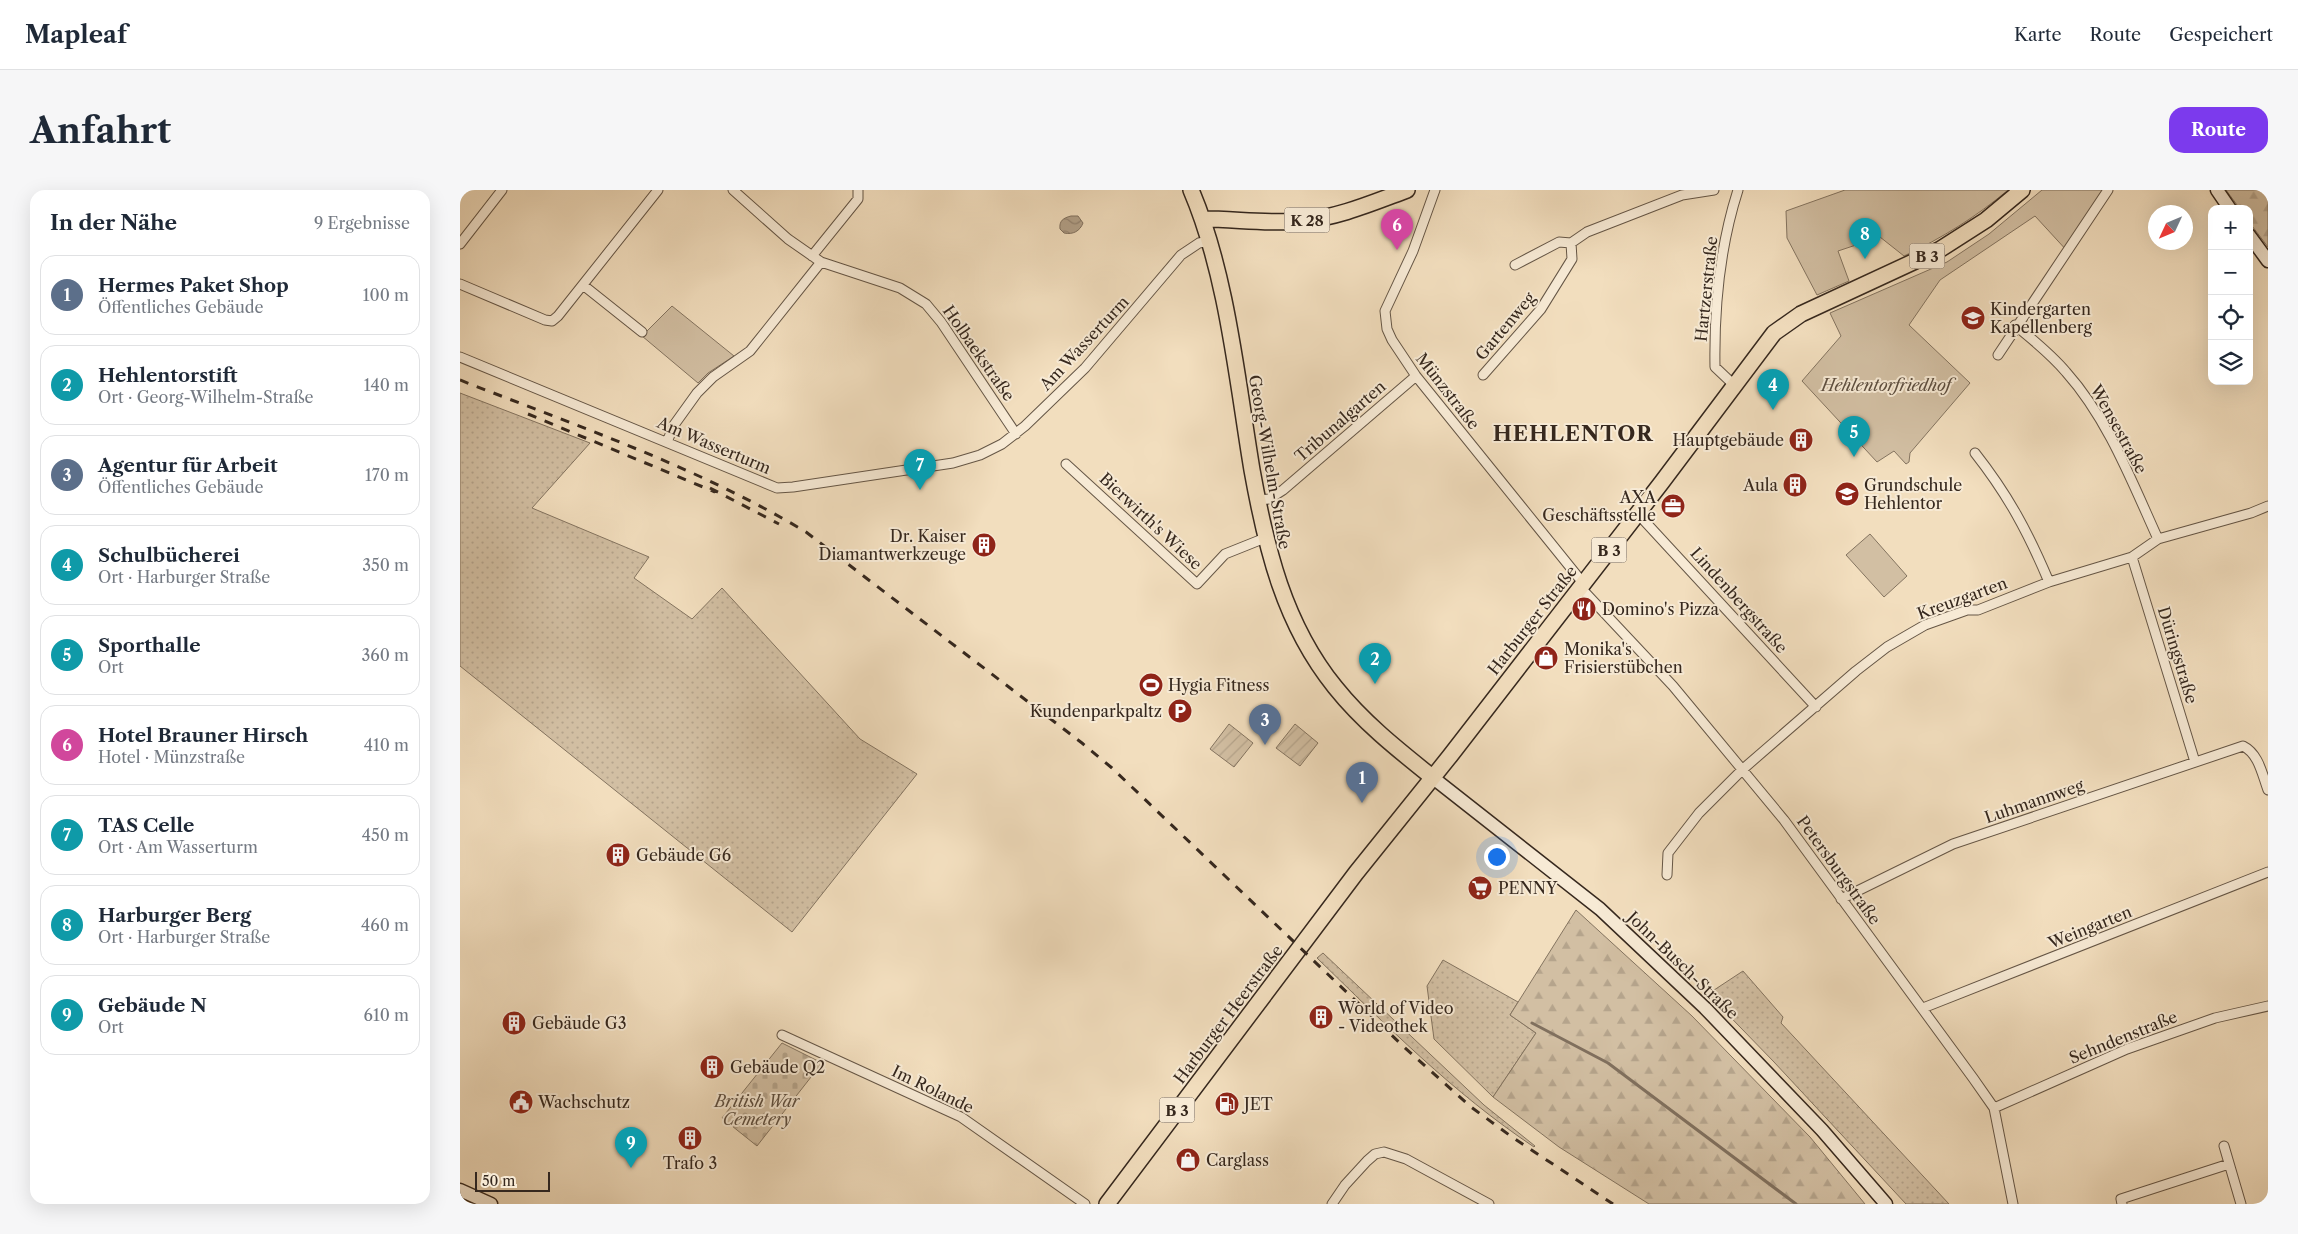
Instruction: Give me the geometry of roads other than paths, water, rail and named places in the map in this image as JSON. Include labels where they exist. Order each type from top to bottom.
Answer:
[{"type":"main road","name":"Georg-Wilhelm-Straße","points":[[1191,190],[1209,240],[1226,314],[1265,538],[1278,584],[1287,606],[1316,662],[1349,704],[1381,737],[1432,776]]},
{"type":"main road","name":"K 28","points":[[1203,219],[1278,222],[1318,219],[1348,212],[1407,190]]},
{"type":"main road","name":"Harburger Straße","points":[[1305,941],[1638,514],[1768,341],[1791,320],[1939,250],[1986,220],[2022,190]]},
{"type":"main road","points":[[2217,190],[2227,205]]},
{"type":"main road","points":[[2253,240],[2268,261]]},
{"type":"main road","name":"John-Busch-Straße","points":[[1432,776],[1600,909],[1705,1008],[1822,1130],[1886,1204]]},
{"type":"main road","name":"Harburger Heerstraße","points":[[1107,1204],[1305,941]]},
{"type":"main road","points":[[460,1190],[491,1204]]},
{"type":"street","points":[[460,244],[502,190]]},
{"type":"street","points":[[460,284],[545,320],[552,321],[658,190]]},
{"type":"street","name":"Holbaekstraße","points":[[732,190],[788,239],[821,262],[900,288],[926,304],[941,322],[1016,434]]},
{"type":"street","points":[[812,256],[858,199],[858,190]]},
{"type":"street","name":"Münzstraße","points":[[1434,190],[1413,251],[1385,310],[1387,328],[1392,340],[1416,376],[1582,585]]},
{"type":"street","points":[[1515,266],[1559,242],[1572,242],[1588,232],[1682,195],[1714,190]]},
{"type":"street","name":"Hartzerstraße","points":[[1734,385],[1715,367],[1715,348],[1718,296],[1725,242],[1738,190]]},
{"type":"street","points":[[1998,355],[2016,325],[2108,190]]},
{"type":"street","name":"Am Wasserturm","points":[[460,357],[768,484],[784,488],[914,470],[970,459],[987,453],[1016,434],[1085,368],[1181,255],[1199,243],[1209,240]]},
{"type":"street","name":"Gartenweg","points":[[1483,375],[1541,310],[1572,259],[1572,242]]},
{"type":"street","points":[[667,442],[674,425],[697,393],[713,377],[750,351],[821,262]]},
{"type":"street","points":[[583,285],[642,332]]},
{"type":"street","name":"Wensestraße","points":[[2016,325],[2045,349],[2067,372],[2092,406],[2116,448],[2158,539]]},
{"type":"street","name":"Tribunalgarten","points":[[1258,500],[1269,499],[1283,490],[1416,376]]},
{"type":"street","points":[[1975,453],[2014,507],[2033,544],[2049,582]]},
{"type":"street","name":"Bierwirth's Wiese","points":[[1066,464],[1197,584],[1225,554],[1265,538]]},
{"type":"street","name":"Kreuzgarten","points":[[1667,875],[1668,854],[1698,813],[1743,769],[1886,647],[1925,625],[1967,610],[1978,610],[2049,582],[2132,557],[2158,539],[2251,513],[2268,506]]},
{"type":"street","name":"Lindenbergstraße","points":[[1638,514],[1816,707]]},
{"type":"street","name":"Düringstraße","points":[[2132,557],[2195,762]]},
{"type":"street","name":"Petersburgstraße","points":[[1582,585],[1673,686],[1784,820],[1923,1008],[1994,1108],[2013,1204]]},
{"type":"street","name":"Luhmannweg","points":[[1842,899],[1953,844],[2243,746],[2250,750],[2258,761],[2268,790]]},
{"type":"street","name":"Weingarten","points":[[1923,1008],[2268,872]]},
{"type":"street","name":"Sehndenstraße","points":[[1994,1108],[2127,1049],[2215,1018],[2268,1006]]},
{"type":"street","name":"Im Rolande","points":[[782,1035],[961,1117],[1085,1204]]},
{"type":"street","points":[[2224,1146],[2240,1204]]},
{"type":"street","points":[[1332,1204],[1345,1185],[1367,1161],[1374,1154],[1384,1152],[1406,1159],[1489,1204]]},
{"type":"street","points":[[2122,1204],[2120,1198],[2229,1164]]},
{"type":"water","points":[[1071,216],[1078,216],[1083,223],[1076,232],[1064,233],[1060,229],[1061,222]]},
{"type":"waterway","points":[[1532,1023],[1608,1063],[1796,1204]]},
{"type":"railway","points":[[460,380],[680,467],[723,487],[806,532],[1112,768],[1404,1047],[1471,1107],[1512,1137],[1613,1204]]},
{"type":"railway","points":[[528,414],[715,492]]},
{"type":"railway","points":[[710,488],[779,524]]},
{"type":"place","name":"Hotel Brauner Hirsch","points":[[1397,250]]},
{"type":"place","name":"Harburger Berg","points":[[1865,259]]},
{"type":"place","name":"Kindergarten Kapellenberg","points":[[1973,318]]},
{"type":"place","name":"Schulbücherei","points":[[1773,410]]},
{"type":"place","name":"Hauptgebäude","points":[[1801,440]]},
{"type":"place","name":"Sporthalle","points":[[1854,457]]},
{"type":"place","name":"Aula","points":[[1795,485]]},
{"type":"place","name":"TAS Celle","points":[[920,490]]},
{"type":"place","name":"Grundschule Hehlentor","points":[[1847,494]]},
{"type":"place","name":"AXA Geschäftsstelle","points":[[1673,506]]},
{"type":"place","name":"Dr. Kaiser Diamantwerkzeuge","points":[[984,545]]},
{"type":"place","name":"Domino's Pizza","points":[[1584,609]]},
{"type":"place","name":"Monika's Frisierstübchen","points":[[1546,658]]},
{"type":"place","name":"Hehlentorstift","points":[[1375,684]]},
{"type":"place","name":"Hygia Fitness","points":[[1151,685]]},
{"type":"place","name":"Kundenparkpaltz","points":[[1180,711]]},
{"type":"place","name":"Agentur für Arbeit","points":[[1265,745]]},
{"type":"place","name":"Hermes Paket Shop","points":[[1362,803]]},
{"type":"place","name":"Gebäude G6","points":[[618,855]]},
{"type":"place","name":"PENNY","points":[[1480,888]]},
{"type":"place","name":"World of Video - Videothek","points":[[1321,1017]]},
{"type":"place","name":"Gebäude G3","points":[[514,1023]]},
{"type":"place","name":"Gebäude Q2","points":[[712,1067]]},
{"type":"place","name":"Wachschutz","points":[[521,1102]]},
{"type":"place","name":"JET","points":[[1227,1104]]},
{"type":"place","name":"Trafo 3","points":[[690,1138]]},
{"type":"place","name":"Carglass","points":[[1188,1160]]},
{"type":"place","name":"Gebäude N","points":[[631,1168]]},
{"type":"district","name":"HEHLENTOR","points":[[1573,433]]},
{"type":"park label","name":"Hehlentorfriedhof","points":[[1886,385]]},
{"type":"park label","name":"British War Cemetery","points":[[757,1110]]}]
